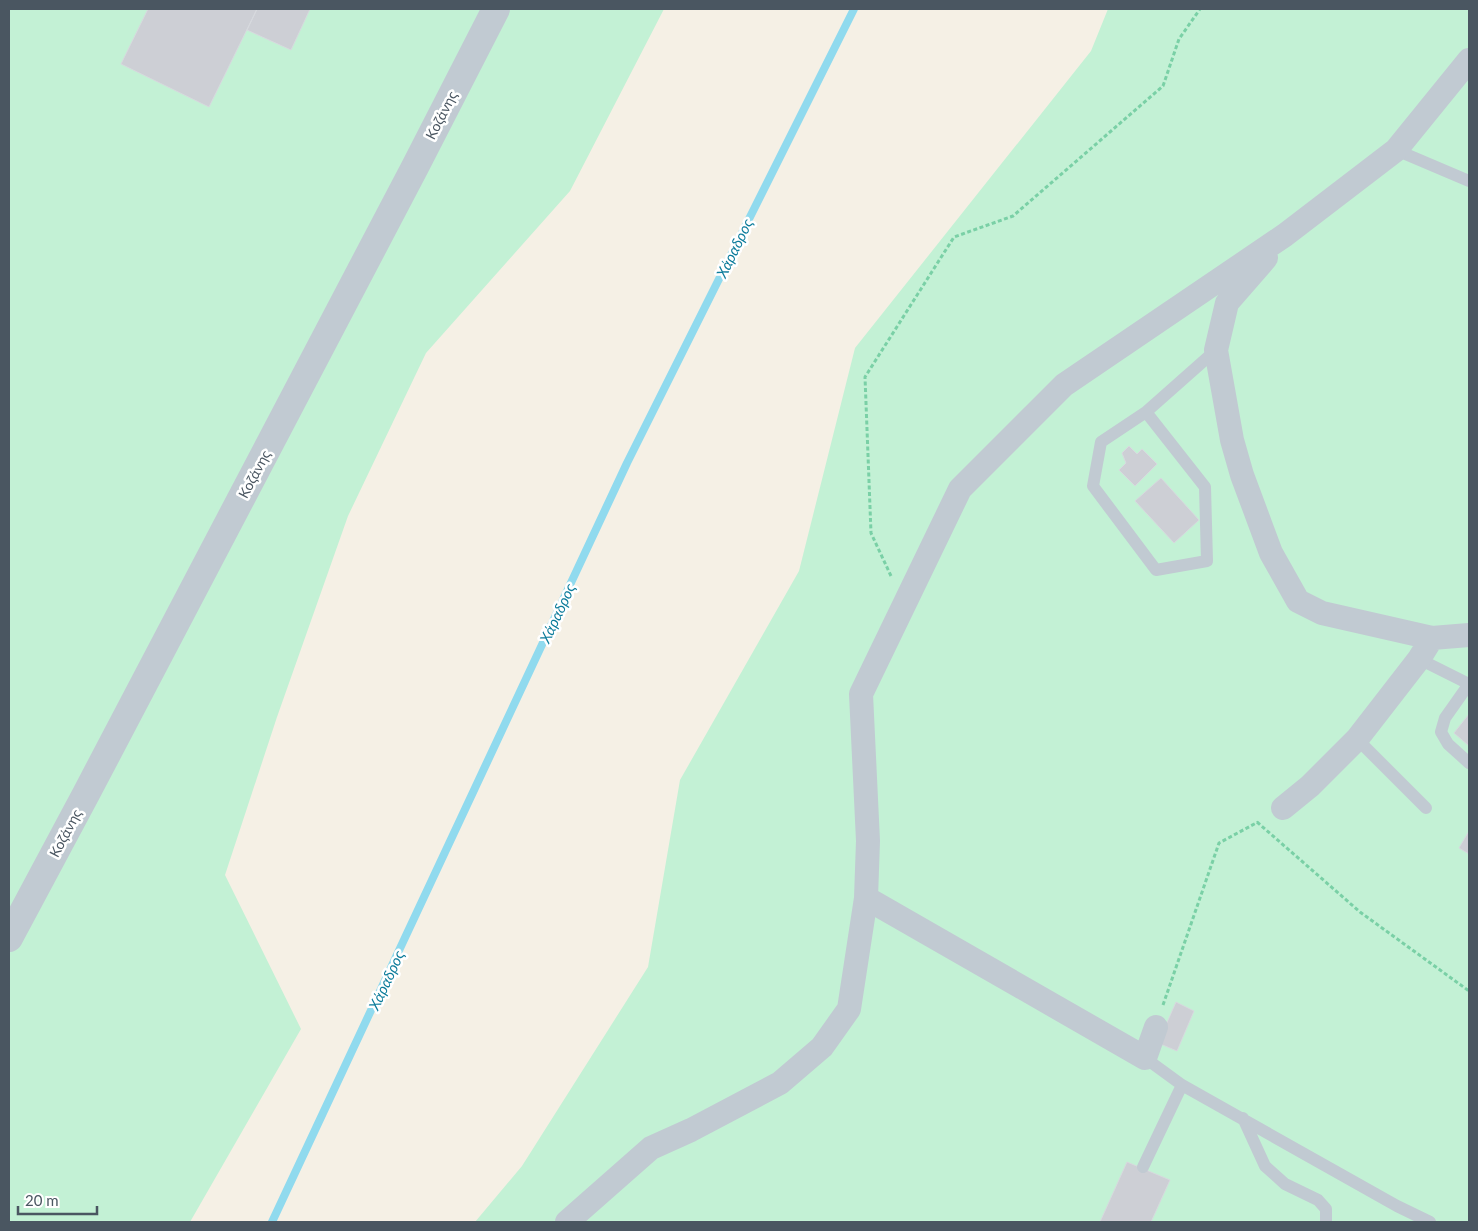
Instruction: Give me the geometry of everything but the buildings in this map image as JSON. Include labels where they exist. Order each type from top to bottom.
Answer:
[{"type":"street","name":"Κοζάνης","points":[[9,938],[415,167],[496,9]]},
{"type":"street","points":[[567,1222],[651,1148],[691,1130],[780,1083],[822,1047],[849,1009],[866,898],[868,840],[861,694],[960,489],[1064,385],[1285,235],[1396,150],[1469,60]]},
{"type":"street","points":[[1285,235],[1227,304],[1216,350],[1232,440],[1242,476],[1271,553],[1298,601],[1322,613],[1432,638],[1469,635]]},
{"type":"street","points":[[1283,808],[1310,786],[1357,739],[1432,638]]},
{"type":"street","points":[[866,898],[1145,1058],[1156,1027]]},
{"type":"lane","points":[[1396,150],[1469,181]]},
{"type":"lane","points":[[1146,412],[1205,487],[1207,561],[1156,570],[1092,486],[1101,442],[1146,412],[1216,350]]},
{"type":"lane","points":[[1419,658],[1469,684],[1445,718],[1441,732],[1448,744],[1469,764]]},
{"type":"lane","points":[[1357,739],[1426,808]]},
{"type":"lane","points":[[1145,1058],[1182,1085],[1397,1206],[1430,1222]]},
{"type":"lane","points":[[1143,1167],[1182,1085]]},
{"type":"lane","points":[[1242,1118],[1265,1166],[1285,1184],[1318,1200],[1326,1209],[1326,1222]]},
{"type":"path","points":[[904,605],[871,533],[865,377],[954,237],[1013,216],[1163,86],[1179,39],[1200,9]]},
{"type":"path","points":[[1156,1027],[1219,843],[1283,808]]},
{"type":"path","points":[[1258,822],[1360,912],[1469,991]]},
{"type":"green space","points":[[9,9],[1469,9],[1469,1222],[9,1222]]},
{"type":"sand","points":[[664,9],[1108,9],[1091,51],[855,348],[799,571],[680,780],[648,967],[522,1166],[475,1222],[190,1222],[301,1029],[225,875],[277,717],[348,516],[426,353],[570,191]]},
{"type":"waterway","name":"Χάραδρος","points":[[272,1222],[627,463],[854,9]]}]
